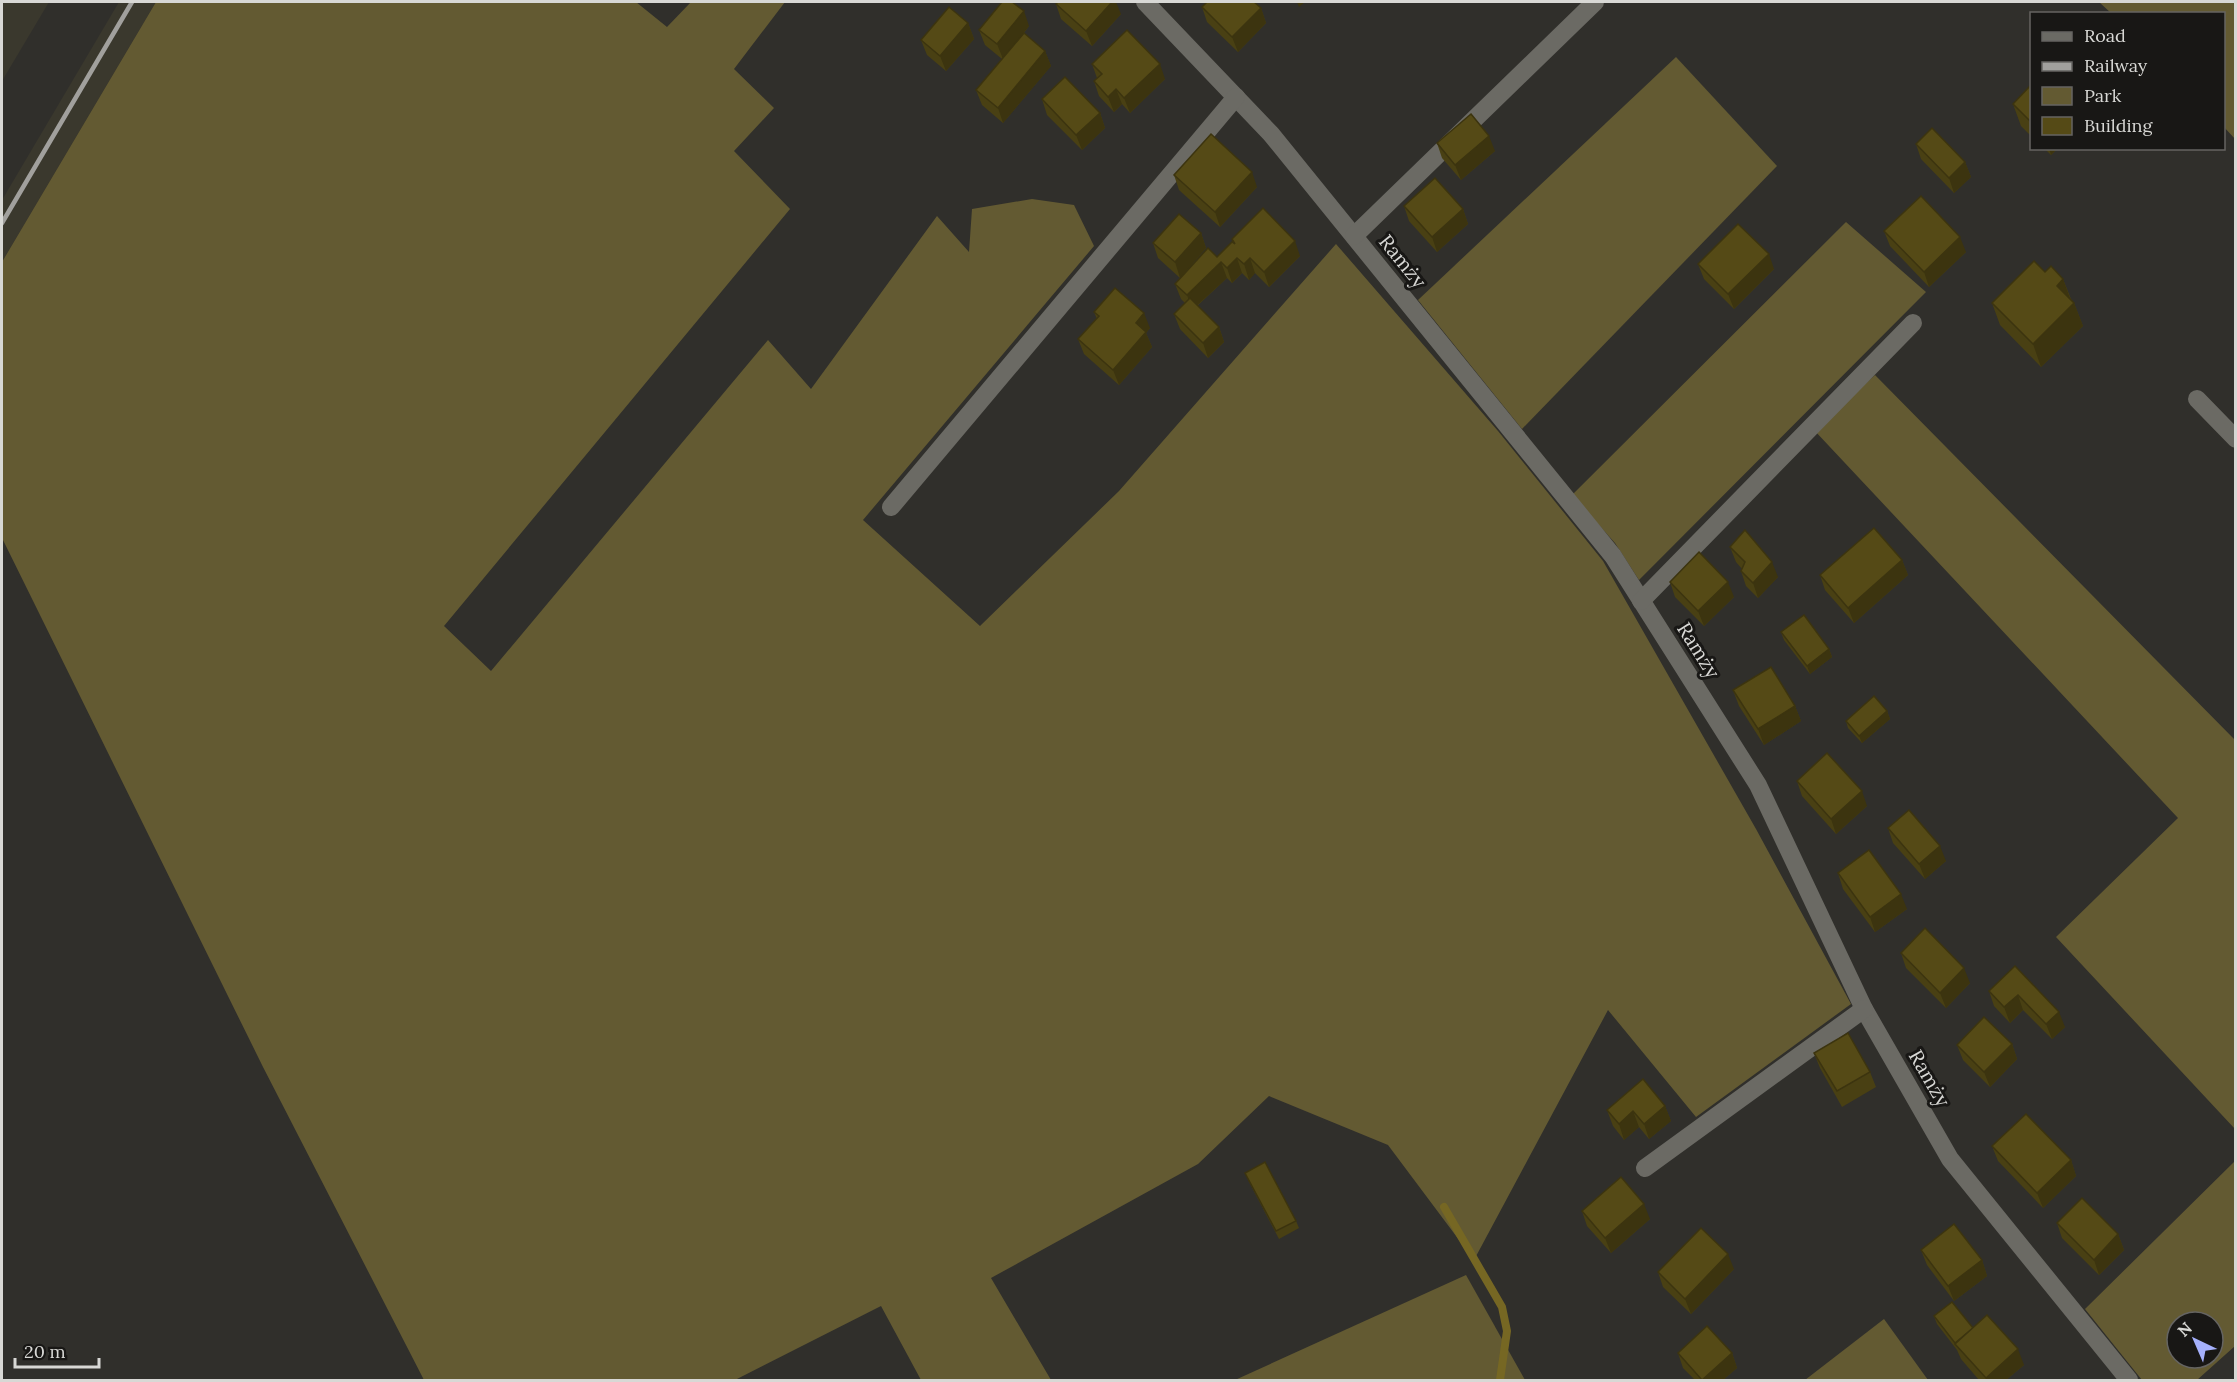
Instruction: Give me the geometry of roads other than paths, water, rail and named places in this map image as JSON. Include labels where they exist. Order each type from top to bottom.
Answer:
[{"type":"street","name":"Ramży","points":[[1145,2],[1271,134],[1613,556],[1758,785],[1864,1009],[1950,1159],[2129,1380]]},
{"type":"street","points":[[1354,236],[1595,2]]},
{"type":"street","points":[[891,507],[1236,97]]},
{"type":"street","points":[[1641,601],[1912,323]]},
{"type":"street","points":[[2197,399],[2235,438]]},
{"type":"street","points":[[1645,1168],[1864,1009]]},
{"type":"waterway","points":[[1444,1207],[1502,1307],[1507,1331],[1500,1380]]},
{"type":"railway","points":[[2,223],[132,2]]}]
